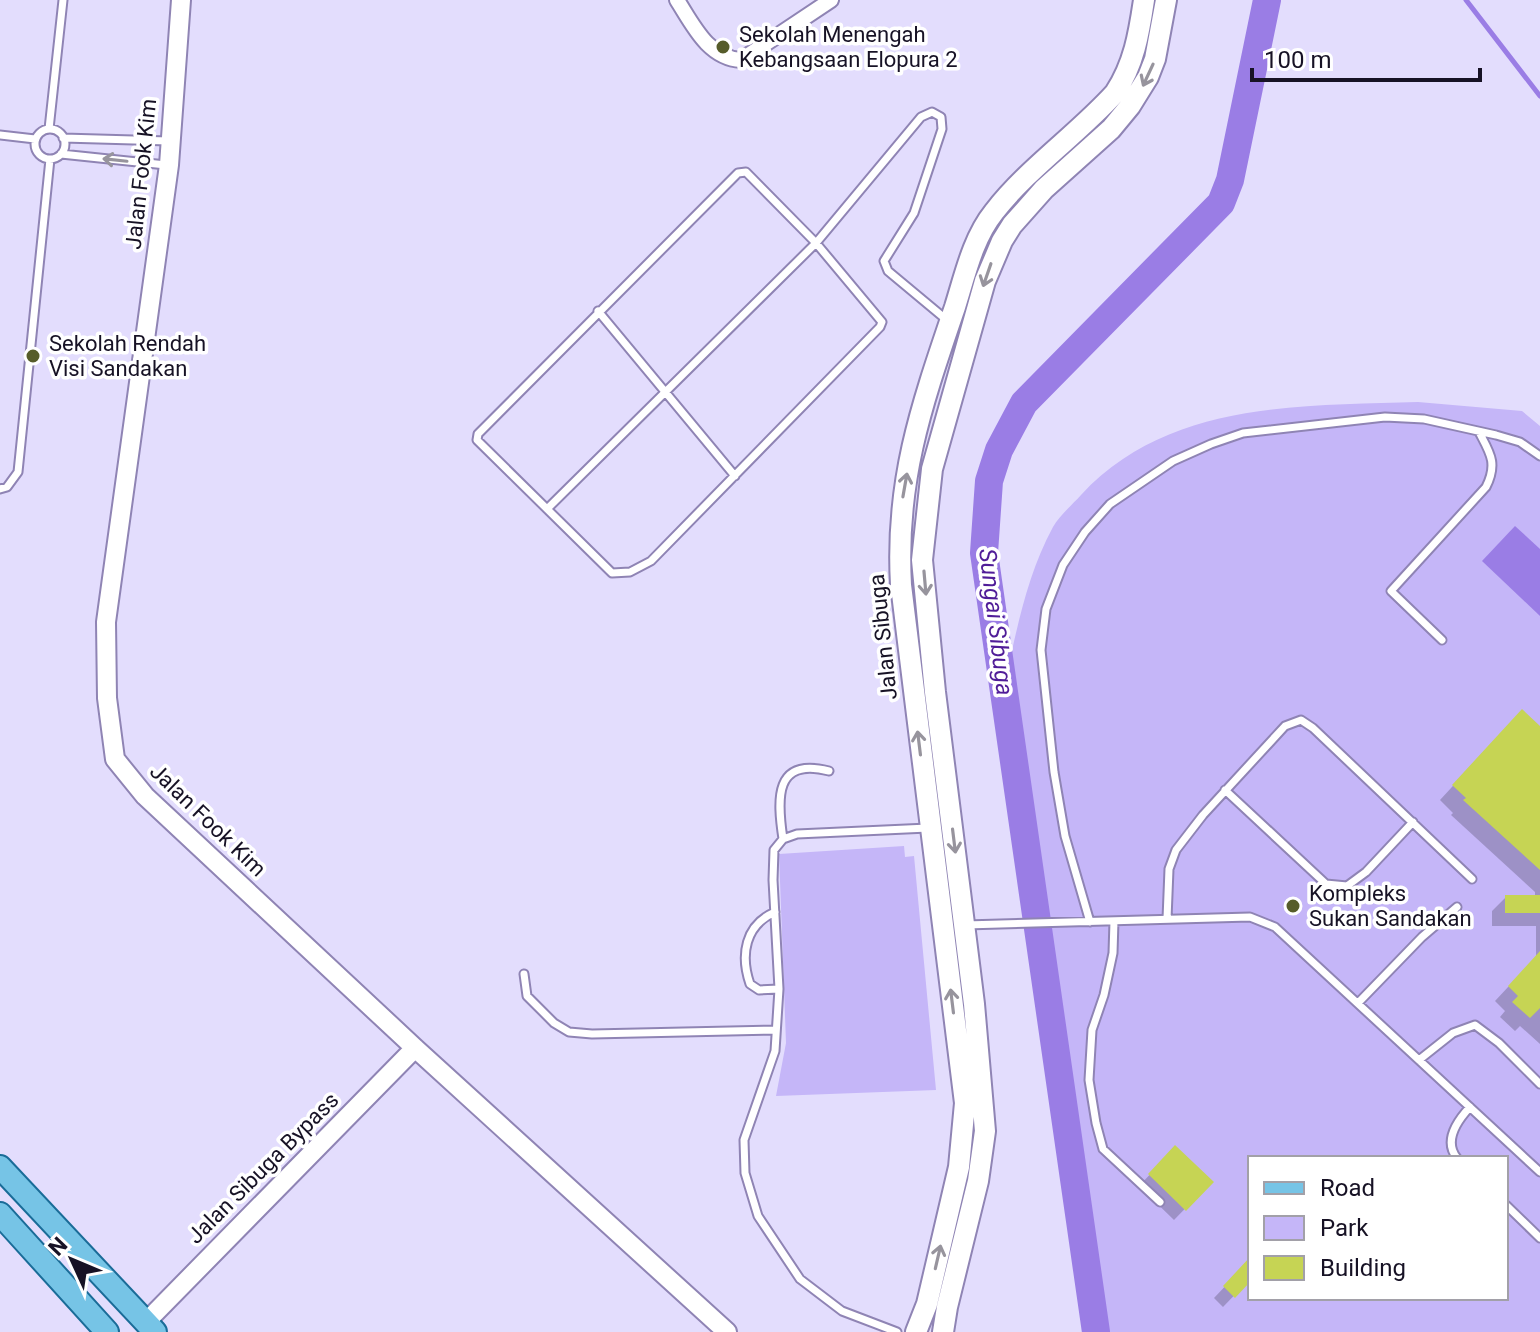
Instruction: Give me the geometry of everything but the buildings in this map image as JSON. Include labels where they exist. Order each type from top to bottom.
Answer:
[{"type":"main road","name":"Jalan Sibuga","points":[[916,1332],[927,1304],[959,1167],[965,1103],[903,600],[899,533],[914,437],[928,382],[979,238],[993,213],[1103,106],[1125,77],[1137,44],[1144,0]]},
{"type":"main road","name":"Jalan Sibuga","points":[[943,1332],[978,1181],[985,1131],[922,560],[932,469],[970,330],[997,250],[1025,209],[1111,129],[1141,90],[1160,40],[1166,0]]},
{"type":"main road","points":[[0,1167],[150,1327]]},
{"type":"main road","points":[[0,1214],[105,1331]]},
{"type":"street","name":"Jalan Fook Kim","points":[[181,0],[169,165],[106,622],[107,698],[115,759],[145,796],[415,1048],[727,1332]]},
{"type":"street","points":[[677,0],[709,46],[729,59],[741,60],[831,0]]},
{"type":"street","name":"Jalan Sibuga Bypass","points":[[150,1327],[415,1048]]},
{"type":"lane","points":[[49,129],[63,0]]},
{"type":"lane","points":[[547,509],[816,243],[926,113],[937,113],[941,117],[942,129],[914,213],[884,261],[888,271],[950,322]]},
{"type":"lane","points":[[61,154],[64,149],[60,133],[43,130],[35,139],[34,145],[39,155],[50,159],[61,154],[169,165]]},
{"type":"lane","points":[[0,135],[35,139]]},
{"type":"lane","points":[[63,138],[171,141]]},
{"type":"lane","points":[[0,489],[7,487],[18,472],[50,159]]},
{"type":"lane","points":[[738,173],[750,174],[881,318],[880,327],[651,561],[642,568],[620,574],[612,573],[477,440],[478,434],[598,311],[738,173]]},
{"type":"lane","points":[[598,311],[735,476]]},
{"type":"lane","points":[[1090,922],[1065,836],[1041,650],[1046,609],[1063,565],[1085,532],[1110,504],[1173,461],[1243,433],[1385,417],[1424,419],[1520,442],[1540,456]]},
{"type":"lane","points":[[1442,640],[1391,591],[1486,487],[1493,474],[1492,459],[1479,432]]},
{"type":"lane","points":[[1167,919],[1169,869],[1176,850],[1225,790],[1285,726],[1301,720],[1472,879]]},
{"type":"lane","points":[[783,839],[778,804],[784,778],[795,770],[815,768],[829,771]]},
{"type":"lane","points":[[1225,790],[1326,884],[1347,886],[1366,872],[1413,822]]},
{"type":"lane","points":[[897,1332],[842,1311],[800,1279],[758,1216],[745,1173],[744,1140],[775,1051],[779,989],[774,850],[783,839],[797,834],[930,828]]},
{"type":"lane","points":[[1358,1003],[1422,937],[1457,907]]},
{"type":"lane","points":[[775,912],[761,917],[751,929],[746,942],[745,971],[750,984],[759,990],[779,989]]},
{"type":"lane","points":[[964,925],[1262,919],[1275,927],[1540,1172]]},
{"type":"lane","points":[[1114,921],[1113,953],[1092,1030],[1089,1080],[1096,1123],[1103,1149],[1160,1202]]},
{"type":"lane","points":[[524,974],[527,996],[554,1023],[569,1032],[776,1030]]},
{"type":"lane","points":[[1419,1060],[1453,1033],[1475,1025],[1499,1043],[1540,1084]]},
{"type":"lane","points":[[1455,1156],[1451,1138],[1458,1120],[1470,1107]]},
{"type":"lane","points":[[1508,1207],[1540,1238]]},
{"type":"green space","name":"Kompleks Sukan Sandakan","points":[[1418,402],[1522,411],[1540,426],[1540,1332],[1108,1332],[1011,655],[1033,574],[1053,527],[1081,495],[1116,464],[1154,441],[1195,425],[1282,408]]},
{"type":"green space","points":[[904,846],[905,857],[914,856],[936,1090],[776,1096],[786,1043],[779,854]]},
{"type":"shaded area","points":[[1515,526],[1540,549],[1540,616],[1482,561]]},
{"type":"waterway","name":"Sungai Sibuga","points":[[1096,1332],[984,553],[989,481],[999,450],[1024,403],[1221,203],[1230,180],[1267,0]]},
{"type":"waterway","points":[[1466,0],[1540,96]]},
{"type":"place","name":"Sekolah Menengah Kebangsaan Elopura 2","points":[[723,47]]},
{"type":"place","name":"Sekolah Rendah Visi Sandakan","points":[[33,356]]},
{"type":"place","name":"Kompleks Sukan Sandakan","points":[[1293,906]]}]
